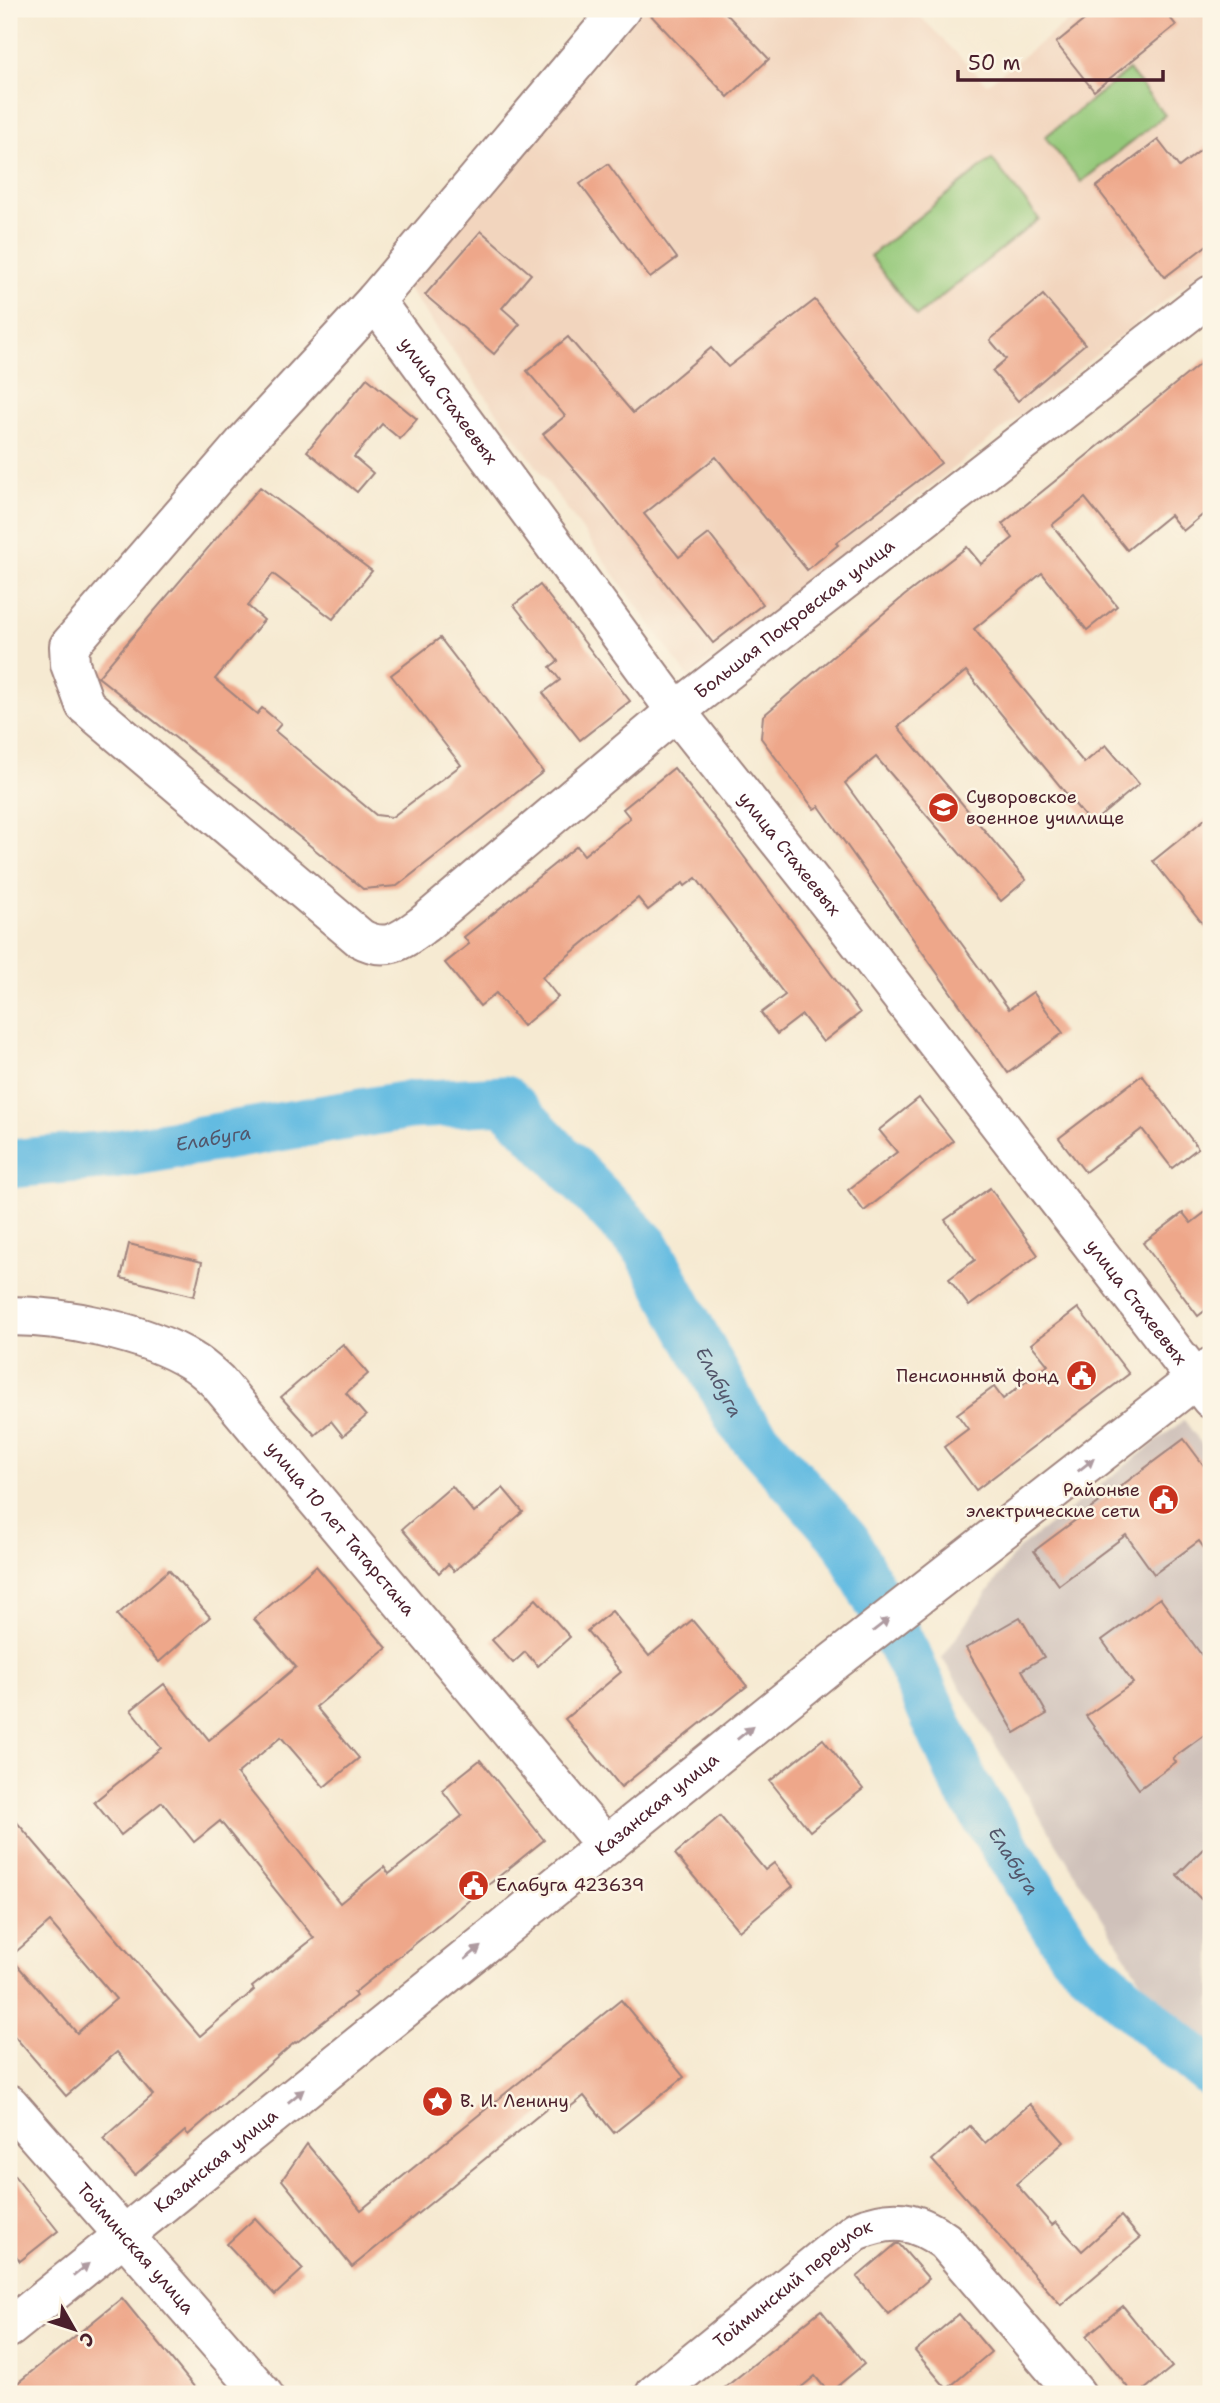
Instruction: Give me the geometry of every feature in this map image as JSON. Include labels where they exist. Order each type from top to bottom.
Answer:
[{"type":"street","points":[[375,301],[621,9]]},
{"type":"street","name":"Большая Покровская улица","points":[[375,301],[247,440],[69,646],[70,664],[85,705],[360,938],[372,945],[382,946],[403,939],[424,925],[676,711],[1211,295]]},
{"type":"street","name":"улица Стахеевых","points":[[375,301],[676,711],[1206,1382]]},
{"type":"street","name":"улица 10 лет Татарстана","points":[[9,1316],[99,1327],[154,1342],[193,1362],[217,1381],[606,1846]]},
{"type":"street","name":"Казанская улица","points":[[9,2328],[827,1667],[993,1537],[1206,1382]]},
{"type":"street","name":"Тойминская улица","points":[[9,2104],[262,2394]]},
{"type":"street","name":"Тойминский переулок","points":[[655,2394],[856,2231],[874,2223],[902,2222],[928,2229],[945,2241],[1076,2394]]},
{"type":"shaded area","points":[[642,9],[913,9],[987,84],[1084,9],[1211,9],[1211,264],[689,678],[404,283]]},
{"type":"shaded area","points":[[1184,1420],[1211,1457],[1211,1774],[1208,1776],[1211,1780],[1211,2043],[1164,2018],[942,1658],[1017,1550]]},
{"type":"green space","points":[[1129,70],[1165,115],[1081,182],[1045,137]]},
{"type":"green space","points":[[992,159],[1039,219],[917,316],[870,256]]},
{"type":"building","points":[[645,9],[722,9],[769,59],[728,97]]},
{"type":"building","points":[[1098,9],[1163,9],[1176,25],[1094,91],[1056,43]]},
{"type":"building","points":[[1158,140],[1179,167],[1211,142],[1211,242],[1165,277],[1096,187]]},
{"type":"building","points":[[608,164],[677,258],[650,278],[580,184]]},
{"type":"building","points":[[481,231],[531,274],[502,308],[520,324],[494,354],[425,295]]},
{"type":"building","points":[[1043,295],[1085,344],[1018,401],[992,371],[1006,359],[990,340]]},
{"type":"building","points":[[815,300],[941,463],[836,543],[838,545],[807,570],[716,457],[644,514],[679,557],[709,534],[763,604],[713,643],[589,487],[543,434],[565,416],[527,371],[568,337],[633,413],[711,348],[728,367]]},
{"type":"building","points":[[1211,355],[1211,508],[1183,531],[1170,515],[1127,550],[1085,498],[1052,525],[1117,606],[1087,630],[1042,573],[974,629],[1084,763],[1106,745],[1139,784],[1091,824],[966,671],[898,727],[1026,880],[1001,901],[876,757],[845,783],[1009,1009],[1033,992],[1063,1033],[1008,1073],[819,806],[814,809],[761,738],[763,716],[904,596],[967,547],[981,564],[1013,538],[1002,524]]},
{"type":"building","points":[[367,378],[417,419],[400,439],[382,424],[354,457],[373,473],[357,492],[307,451]]},
{"type":"building","points":[[260,487],[372,571],[333,619],[273,574],[248,606],[264,620],[215,679],[257,714],[262,708],[281,724],[275,731],[376,815],[392,817],[461,765],[391,675],[440,638],[543,772],[397,886],[363,889],[98,677]]},
{"type":"building","points":[[540,585],[630,701],[580,740],[543,693],[560,680],[550,667],[558,661],[514,605]]},
{"type":"building","points":[[674,768],[722,827],[860,1013],[823,1042],[802,1015],[777,1034],[761,1013],[785,995],[696,878],[685,886],[683,883],[648,910],[638,898],[542,977],[558,997],[523,1026],[496,993],[480,1006],[445,963],[469,944],[464,937],[577,846],[584,855],[630,818],[623,809]]},
{"type":"building","points":[[1211,814],[1211,934],[1153,861]]},
{"type":"building","points":[[1142,1075],[1198,1148],[1172,1168],[1142,1129],[1085,1172],[1059,1138]]},
{"type":"building","points":[[919,1098],[953,1141],[864,1211],[848,1190],[897,1152],[879,1130]]},
{"type":"building","points":[[990,1188],[1038,1255],[969,1306],[949,1279],[975,1260],[945,1220]]},
{"type":"building","points":[[1211,1208],[1211,1306],[1198,1316],[1143,1243],[1183,1213],[1191,1223]]},
{"type":"building","points":[[129,1244],[202,1262],[194,1296],[121,1278]]},
{"type":"building","points":[[1078,1308],[1129,1374],[976,1490],[944,1447],[968,1429],[957,1414],[994,1387],[1003,1399],[1048,1365],[1031,1344]]},
{"type":"building","points":[[343,1344],[368,1374],[346,1393],[366,1416],[343,1436],[331,1421],[315,1435],[281,1397]]},
{"type":"building","points":[[1184,1439],[1211,1475],[1211,1558],[1199,1541],[1154,1574],[1126,1535],[1059,1585],[1034,1551]]},
{"type":"building","points":[[452,1486],[474,1513],[503,1488],[523,1512],[454,1571],[448,1564],[439,1573],[402,1529]]},
{"type":"building","points":[[316,1566],[387,1648],[316,1707],[359,1758],[324,1787],[281,1737],[237,1774],[340,1903],[384,1867],[389,1874],[462,1816],[442,1790],[480,1760],[544,1840],[354,1993],[356,1996],[295,2042],[188,2135],[185,2131],[135,2175],[103,2139],[153,2095],[117,2052],[66,2096],[9,2030],[9,1813],[200,2036],[254,1990],[252,1987],[314,1938],[220,1821],[194,1842],[162,1802],[121,1835],[94,1802],[161,1748],[131,1710],[164,1684],[209,1740],[296,1667],[254,1619]],"holes":[[[50,1922],[116,1999],[77,2033],[10,1957]]]},
{"type":"building","points":[[169,1570],[210,1617],[159,1662],[117,1615]]},
{"type":"building","points":[[1160,1598],[1211,1668],[1211,1730],[1173,1758],[1176,1762],[1139,1789],[1086,1716],[1133,1683],[1102,1640]]},
{"type":"building","points":[[536,1599],[570,1637],[538,1666],[525,1652],[513,1663],[492,1640]]},
{"type":"building","points":[[612,1611],[649,1656],[692,1620],[747,1686],[621,1787],[565,1719],[621,1672],[587,1631]]},
{"type":"building","points":[[1020,1617],[1044,1657],[1022,1670],[1047,1714],[1015,1733],[966,1648]]},
{"type":"building","points":[[823,1739],[863,1789],[810,1831],[770,1781]]},
{"type":"building","points":[[720,1816],[765,1870],[774,1863],[793,1886],[739,1931],[675,1854]]},
{"type":"building","points":[[1211,1841],[1211,1909],[1177,1875]]},
{"type":"building","points":[[621,2000],[684,2077],[614,2133],[584,2096],[564,2112],[555,2102],[352,2267],[282,2180],[307,2144],[361,2210]]},
{"type":"building","points":[[1030,2104],[1064,2142],[1016,2184],[1052,2225],[1056,2222],[1082,2251],[1121,2216],[1140,2238],[1061,2305],[932,2160],[970,2126],[985,2143]]},
{"type":"building","points":[[9,2169],[58,2231],[20,2261],[9,2246]]},
{"type":"building","points":[[255,2218],[303,2269],[275,2295],[227,2244]]},
{"type":"building","points":[[899,2244],[929,2279],[888,2314],[857,2277]]},
{"type":"building","points":[[122,2298],[200,2394],[9,2394],[9,2390]]},
{"type":"building","points":[[1123,2306],[1172,2367],[1139,2394],[1133,2394],[1086,2336]]},
{"type":"building","points":[[821,2310],[864,2364],[829,2393],[815,2376],[793,2394],[717,2394]]},
{"type":"building","points":[[959,2314],[991,2352],[947,2389],[915,2351]]},
{"type":"waterway","name":"Елабуга","points":[[9,1164],[112,1155],[409,1105],[505,1100],[647,1248],[741,1422],[846,1541],[909,1660],[965,1784],[1072,1952],[1211,2073]]},
{"type":"place","name":"Суворовское военное училище","points":[[943,807]]},
{"type":"place","name":"Пенсионный фонд","points":[[1082,1376]]},
{"type":"place","name":"Районые электрические сети","points":[[1163,1500]]},
{"type":"place","name":"Елабуга 423639","points":[[473,1885]]},
{"type":"place","name":"В. И. Ленину","points":[[437,2101]]}]
